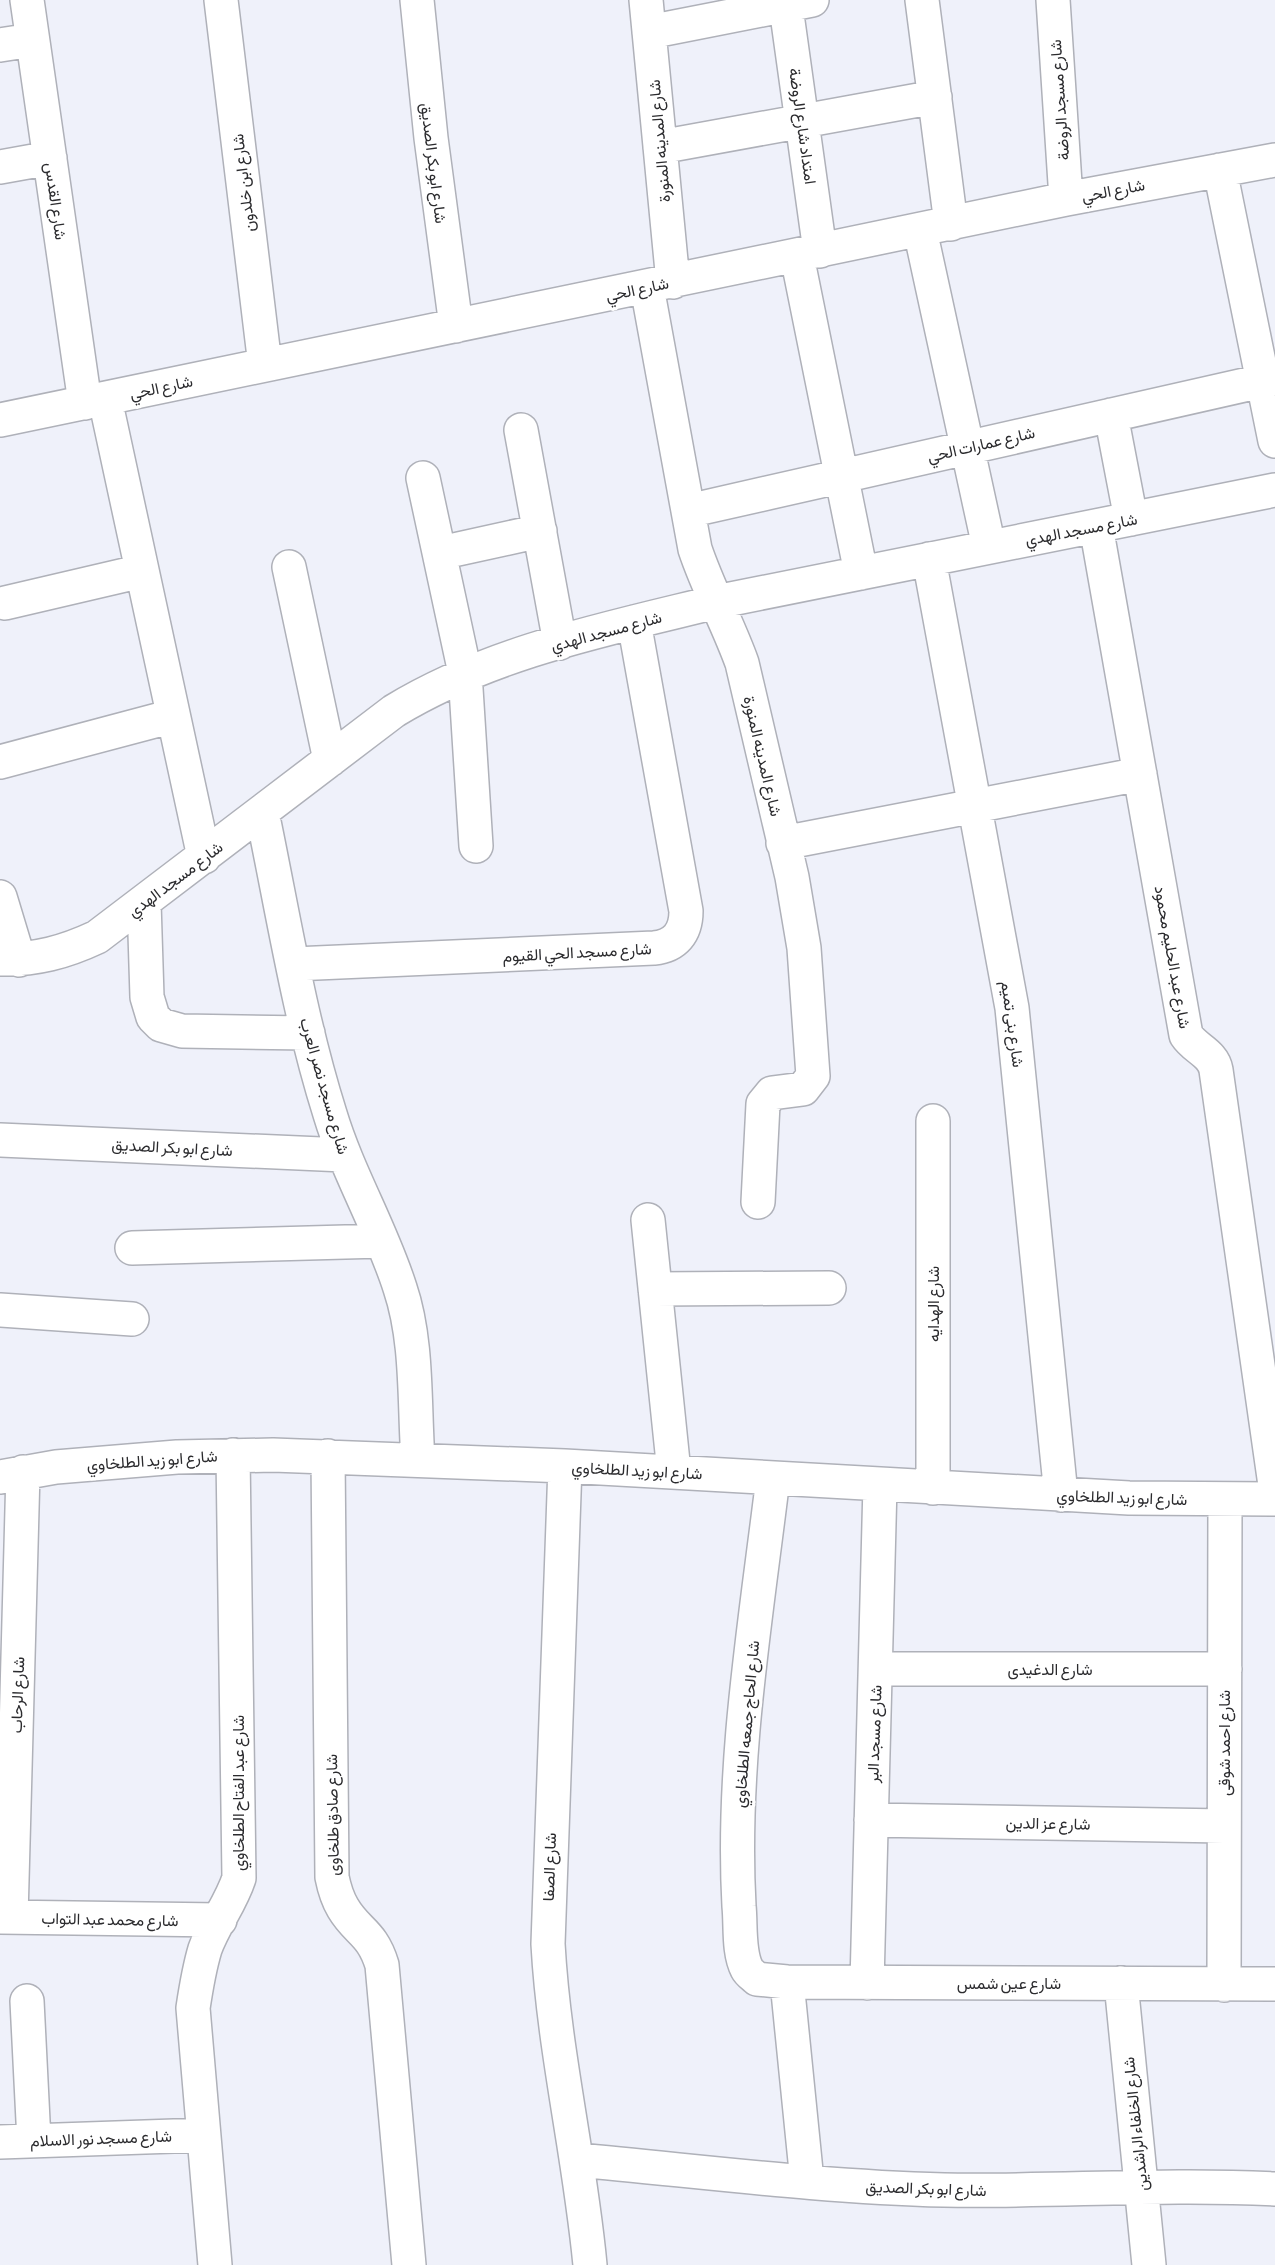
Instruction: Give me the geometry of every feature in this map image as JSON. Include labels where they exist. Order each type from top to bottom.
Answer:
[{"type":"street","name":"شارع القدس","points":[[27,0],[50,158],[95,401],[142,571],[204,857]]},
{"type":"street","name":"شارع ابن خلدون","points":[[221,0],[265,365]]},
{"type":"street","name":"شارع ابو بكر الصديق","points":[[417,0],[430,138],[456,326]]},
{"type":"street","points":[[922,0],[935,97],[936,227],[968,448],[989,547]]},
{"type":"street","name":"شارع مسجد الروضة","points":[[1053,0],[1066,199]]},
{"type":"street","points":[[647,16],[794,2]]},
{"type":"street","name":"امتداد شارع الروضة","points":[[794,2],[808,254],[842,476],[861,573]]},
{"type":"street","name":"شارع المدينه المنورة","points":[[647,16],[660,147],[660,284],[688,511],[695,549],[742,663],[783,843],[804,948],[813,1071],[811,1082],[803,1089],[772,1094],[763,1104],[758,1202]]},
{"type":"street","points":[[0,45],[32,40]]},
{"type":"street","points":[[660,147],[935,97]]},
{"type":"street","points":[[0,167],[50,158]]},
{"type":"street","name":"شارع الحي","points":[[0,420],[1066,199],[1275,160]]},
{"type":"street","points":[[1220,170],[1269,379],[1275,441]]},
{"type":"street","name":"شارع عمارات الحي","points":[[688,511],[1269,379]]},
{"type":"street","points":[[1111,415],[1131,519]]},
{"type":"street","points":[[521,430],[560,643]]},
{"type":"street","points":[[423,477],[465,673],[476,846]]},
{"type":"street","name":"شارع مسجد الهدي","points":[[9,960],[73,948],[97,937],[394,711],[465,673],[634,622],[716,603],[1275,490]]},
{"type":"street","name":"شارع عبد الحليم محمود","points":[[1096,526],[1186,1035],[1191,1042],[1209,1055],[1215,1064],[1275,1485]]},
{"type":"street","points":[[440,553],[540,531]]},
{"type":"street","name":"شارع بنى تميم","points":[[928,559],[976,806],[1013,1019],[1061,1495]]},
{"type":"street","points":[[289,567],[330,760]]},
{"type":"street","points":[[5,603],[142,571]]},
{"type":"street","name":"شارع مسجد الحي القيوم","points":[[294,964],[663,948],[679,938],[684,929],[686,911],[634,622]]},
{"type":"street","points":[[0,762],[173,716]]},
{"type":"street","points":[[783,843],[1140,774]]},
{"type":"street","name":"شارع مسجد نصر العرب","points":[[262,812],[308,1033],[344,1155],[401,1288],[408,1322],[418,1460]]},
{"type":"street","points":[[0,897],[9,960]]},
{"type":"street","points":[[144,902],[147,997],[153,1017],[161,1025],[182,1031],[308,1033]]},
{"type":"street","name":"شارع الهدايه","points":[[933,1121],[933,1488]]},
{"type":"street","name":"شارع ابو بكر الصديق","points":[[0,1140],[344,1155]]},
{"type":"street","points":[[648,1220],[674,1472]]},
{"type":"street","points":[[132,1248],[382,1241]]},
{"type":"street","points":[[655,1289],[829,1288]]},
{"type":"street","points":[[0,1310],[132,1319]]},
{"type":"street","name":"شارع عبد الفتاح الطلخاوي","points":[[215,2265],[193,2008],[197,1977],[206,1948],[232,1900],[239,1878],[233,1455]]},
{"type":"street","name":"شارع ابو زيد الطلخاوي","points":[[11,1475],[177,1457],[328,1456],[565,1466],[1061,1495],[1225,1501],[1275,1499]]},
{"type":"street","name":"شارع صادق طلخاوى","points":[[328,1456],[332,1877],[343,1909],[368,1934],[377,1949],[382,1965],[409,2265]]},
{"type":"street","name":"شارع الصفا","points":[[565,1466],[548,1944],[556,2033],[577,2160],[590,2265]]},
{"type":"street","name":"شارع الرحاب","points":[[5,1917],[11,1475]]},
{"type":"street","name":"شارع الحاج جمعه الطلخاوي","points":[[747,1969],[742,1951],[738,1875],[741,1772],[773,1478]]},
{"type":"street","name":"شارع مسجد البر","points":[[867,1983],[880,1485]]},
{"type":"street","name":"شارع احمد شوقى","points":[[1224,1985],[1225,1501]]},
{"type":"street","name":"شارع الدغيدى","points":[[876,1669],[1225,1669]]},
{"type":"street","name":"شارع عز الدين","points":[[871,1820],[1224,1826]]},
{"type":"street","name":"شارع محمد عبد التواب","points":[[5,1917],[220,1920]]},
{"type":"street","name":"شارع عين شمس","points":[[747,1969],[757,1979],[787,1982],[1275,1984]]},
{"type":"street","points":[[787,1982],[807,2181]]},
{"type":"street","name":"شارع الخلفاء الراشدين","points":[[1120,1983],[1149,2265]]},
{"type":"street","points":[[27,2001],[34,2140]]},
{"type":"street","name":"شارع مسجد نور الاسلام","points":[[0,2142],[203,2135]]},
{"type":"street","name":"شارع ابو بكر الصديق","points":[[577,2160],[873,2187],[1007,2191],[1141,2185],[1275,2189]]}]
